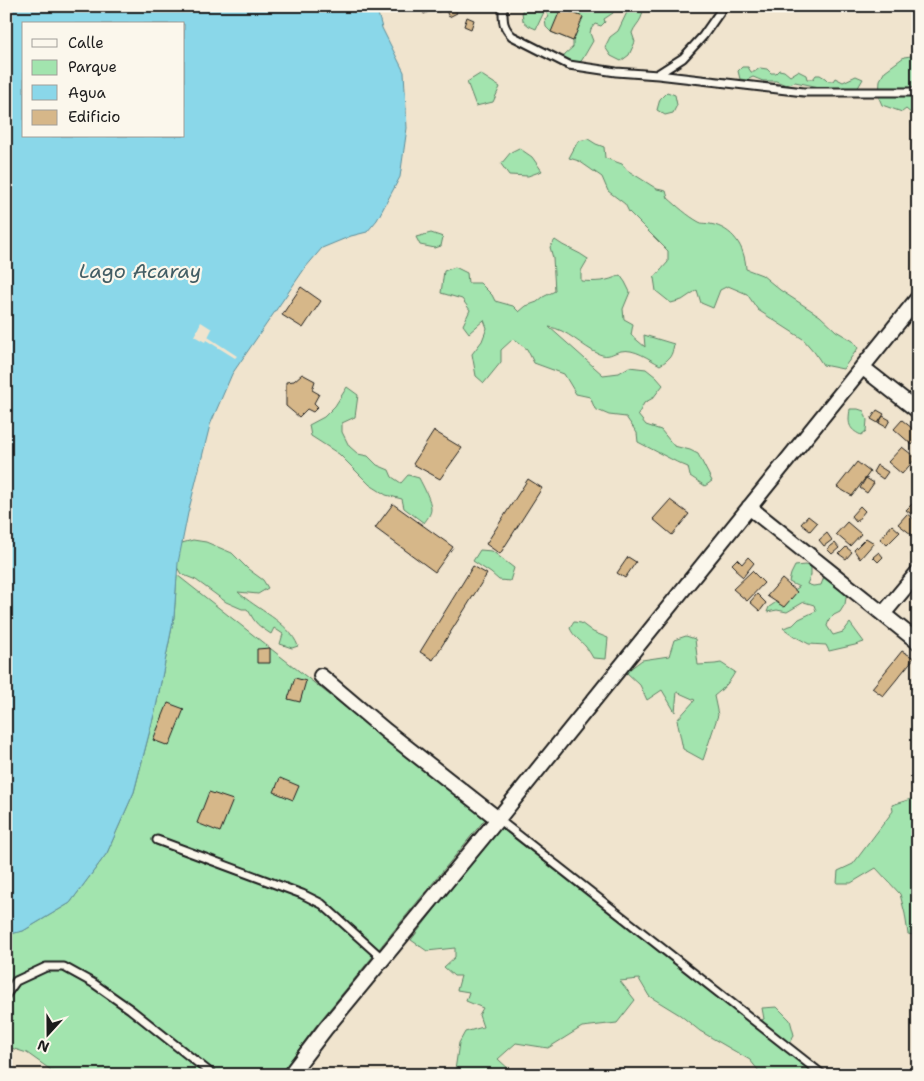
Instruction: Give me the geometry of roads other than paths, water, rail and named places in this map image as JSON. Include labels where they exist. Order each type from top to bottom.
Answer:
[{"type":"street","points":[[290,1075],[325,1029],[498,819],[918,298]]},
{"type":"street","points":[[862,367],[918,411]]},
{"type":"street","points":[[749,507],[918,642]]},
{"type":"street","points":[[883,614],[918,572]]},
{"type":"street","points":[[321,676],[386,731],[498,819]]},
{"type":"lane","points":[[503,6],[504,24],[512,36],[569,65],[616,72],[804,92],[918,92]]},
{"type":"lane","points":[[658,75],[683,58],[703,36],[724,6]]},
{"type":"lane","points":[[498,819],[823,1075]]},
{"type":"lane","points":[[157,840],[302,894],[322,904],[384,959]]},
{"type":"lane","points":[[6,995],[16,981],[24,977],[46,967],[64,967],[92,983],[130,1009],[213,1075]]},
{"type":"water","name":"Lago Acaray","points":[[6,6],[376,6],[382,28],[404,72],[407,128],[400,177],[377,220],[367,232],[351,236],[322,248],[305,268],[232,374],[210,425],[188,513],[178,563],[174,617],[156,707],[134,792],[107,853],[70,903],[23,931],[6,935]]}]
